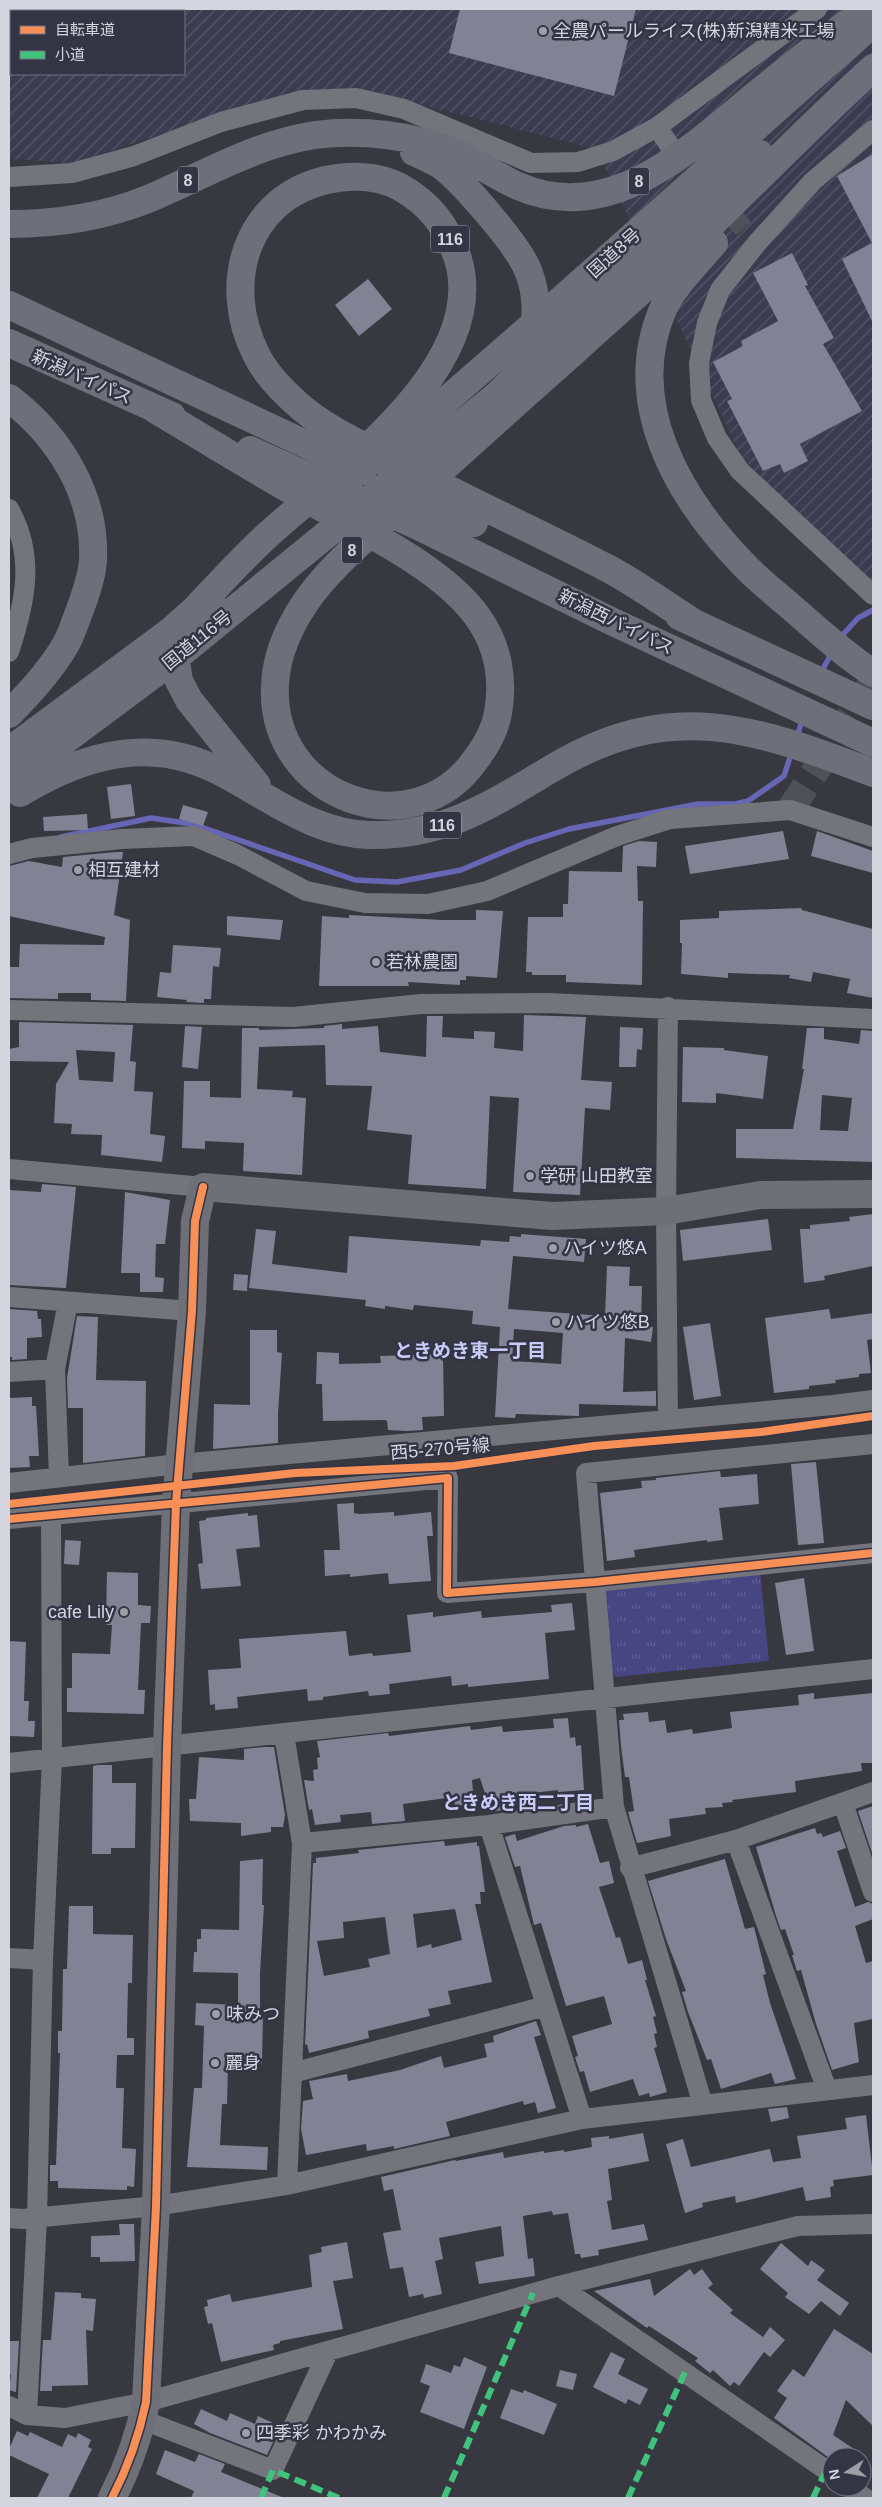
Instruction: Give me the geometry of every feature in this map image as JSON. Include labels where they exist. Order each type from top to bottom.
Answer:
[{"type":"highway","name":"8","points":[[9,224],[39,224],[114,211],[148,199],[232,160],[277,144],[314,135],[342,133],[410,139],[455,153],[520,187],[542,194],[572,197],[600,194],[630,185],[661,169],[689,149],[828,36],[868,9]]},
{"type":"highway","name":"国道8号","points":[[368,488],[535,323],[873,23]]},
{"type":"highway","name":"国道8号","points":[[368,488],[496,396],[634,262],[873,57]]},
{"type":"highway","name":"8","points":[[294,480],[395,550],[433,573],[456,592],[476,615],[490,637],[502,688],[497,720],[486,746],[467,772],[449,787],[424,799],[394,806],[360,803],[330,792],[306,772],[287,746],[277,719],[274,685],[280,655],[292,624],[310,596],[332,570],[360,544],[670,265],[873,68]]},
{"type":"highway","points":[[873,93],[723,234],[682,281],[664,308],[655,335],[650,366],[649,395],[656,428],[668,460],[708,523],[743,564],[849,658],[873,673]]},
{"type":"highway","points":[[366,135],[417,152],[441,166],[458,181],[519,252],[529,273],[535,297],[535,323],[528,346],[496,396]]},
{"type":"highway","name":"116","points":[[199,605],[267,536],[355,458],[405,409],[430,378],[447,352],[458,321],[462,294],[460,268],[453,243],[438,217],[418,197],[394,184],[365,177],[341,177],[314,183],[286,197],[263,219],[248,244],[240,272],[240,299],[246,328],[257,355],[274,381],[298,405],[331,427],[444,498]]},
{"type":"highway","points":[[9,305],[321,452],[368,488]]},
{"type":"highway","name":"新潟バイパス","points":[[9,343],[156,410],[294,480]]},
{"type":"highway","points":[[9,398],[28,412],[60,449],[76,478],[90,519],[93,561],[83,602],[67,643],[36,687],[9,714]]},
{"type":"highway","name":"8","points":[[294,480],[368,488]]},
{"type":"highway","name":"新潟西バイパス","points":[[368,488],[444,498],[696,624],[873,706]]},
{"type":"highway","name":"新潟西バイパス","points":[[368,488],[418,526],[610,621],[873,742]]},
{"type":"highway","name":"国道116号","points":[[9,751],[172,630],[199,605],[368,488]]},
{"type":"highway","name":"国道116号","points":[[9,782],[174,659],[368,488]]},
{"type":"highway","points":[[172,630],[174,659],[179,681],[190,700],[238,764],[280,806]]},
{"type":"highway","name":"116","points":[[9,800],[44,779],[77,764],[103,756],[131,752],[161,753],[189,759],[222,772],[280,806],[337,831],[367,835],[398,834],[429,829],[461,820],[493,804],[554,767],[614,738],[667,726],[727,727],[776,738],[873,773]]},
{"type":"street","points":[[9,177],[81,170],[134,156],[221,122],[303,100],[356,98],[404,109],[531,163],[578,162],[613,151],[657,127],[817,9]]},
{"type":"street","points":[[657,127],[670,146]]},
{"type":"street","points":[[872,134],[813,181],[751,237],[720,290],[707,323],[698,363],[701,400],[717,438],[740,471],[873,595]]},
{"type":"street","points":[[9,509],[20,534],[27,571],[20,618],[9,652]]},
{"type":"street","points":[[9,854],[42,847],[122,839],[194,836],[238,855],[306,891],[365,903],[428,904],[487,890],[617,836],[670,819],[790,810],[873,837]]},
{"type":"street","points":[[9,1010],[293,1017],[421,1004],[549,1003],[668,1007],[873,1019]]},
{"type":"street","points":[[668,1007],[666,1211],[668,1420]]},
{"type":"street","points":[[9,1170],[203,1188],[552,1216],[666,1211],[760,1195],[873,1194]]},
{"type":"street","points":[[112,2498],[127,2469],[144,2411],[156,2206],[167,1746],[176,1504],[192,1311],[195,1221],[203,1188]]},
{"type":"street","points":[[9,1297],[192,1311]]},
{"type":"street","points":[[60,1477],[55,1369],[68,1302]]},
{"type":"street","points":[[9,1372],[55,1369]]},
{"type":"street","points":[[9,1483],[179,1464],[873,1400]]},
{"type":"street","points":[[704,2105],[630,1868],[614,1807],[586,1473],[873,1444]]},
{"type":"street","points":[[9,1518],[448,1478],[447,1593],[595,1582],[873,1553]]},
{"type":"street","points":[[28,2415],[37,2218],[43,1960],[52,1758],[51,1513]]},
{"type":"street","points":[[9,1763],[284,1734],[604,1696],[873,1669]]},
{"type":"street","points":[[284,1734],[302,1843],[287,2185]]},
{"type":"street","points":[[630,1868],[736,1840],[873,1792]]},
{"type":"street","points":[[843,1803],[873,1892]]},
{"type":"street","points":[[302,1843],[489,1825],[614,1807]]},
{"type":"street","points":[[489,1825],[582,2119]]},
{"type":"street","points":[[736,1840],[827,2090]]},
{"type":"street","points":[[9,1958],[43,1960]]},
{"type":"street","points":[[292,2073],[546,2006]]},
{"type":"street","points":[[9,2218],[37,2218],[156,2206],[287,2185],[582,2119],[873,2085]]},
{"type":"street","points":[[9,2406],[28,2415],[65,2418],[144,2411],[328,2352],[559,2286],[798,2226],[873,2224]]},
{"type":"street","points":[[559,2286],[822,2467]]},
{"type":"street","points":[[144,2411],[273,2470],[328,2352]]},
{"type":"shaded area","points":[[9,9],[873,9],[873,582],[775,498],[739,452],[596,149],[359,89],[237,110],[73,163],[9,159]]},
{"type":"green space","points":[[760,1571],[769,1661],[616,1677],[609,1671],[602,1595],[608,1587]]},
{"type":"building","name":"全農パールライス(株)新潟精米工場","points":[[460,9],[636,9],[614,96],[449,53]]},
{"type":"building","points":[[873,154],[873,323],[842,259],[872,243],[837,176]]},
{"type":"building","points":[[792,253],[808,285],[805,286],[834,338],[823,344],[862,411],[800,444],[808,461],[784,473],[780,464],[763,471],[727,401],[732,399],[713,362],[743,346],[741,341],[778,321],[753,273]]},
{"type":"building","points":[[368,279],[392,309],[359,336],[335,305]]},
{"type":"building","points":[[131,784],[135,816],[111,819],[107,787]]},
{"type":"building","points":[[183,805],[208,812],[203,826],[179,819]]},
{"type":"building","points":[[87,814],[88,830],[44,831],[43,817]]},
{"type":"building","points":[[783,831],[789,859],[690,874],[685,846]]},
{"type":"building","points":[[817,831],[873,851],[873,873],[811,856]]},
{"type":"building","points":[[639,841],[657,842],[656,867],[637,866],[638,901],[643,901],[642,985],[566,982],[566,975],[532,975],[532,972],[526,972],[528,917],[563,917],[563,904],[568,904],[569,871],[622,872],[623,846]]},
{"type":"building","points":[[123,852],[114,915],[130,920],[126,1001],[91,1000],[91,993],[58,993],[58,999],[9,998],[9,967],[19,967],[20,944],[104,945],[105,937],[9,916],[9,866],[29,861],[62,867],[63,857]]},
{"type":"building","points":[[801,908],[802,910],[873,929],[873,998],[847,993],[850,979],[813,972],[811,982],[789,978],[790,975],[728,973],[728,978],[681,974],[682,943],[680,943],[680,920],[719,918],[719,911]]},
{"type":"building","name":"若林農園","points":[[476,910],[503,911],[497,978],[466,976],[466,980],[460,980],[460,985],[408,982],[409,986],[319,986],[322,916],[349,918],[349,915],[476,920]]},
{"type":"building","points":[[227,916],[283,920],[280,940],[227,935]]},
{"type":"building","points":[[173,945],[221,948],[219,967],[213,966],[211,999],[204,999],[204,1003],[157,997],[160,972],[171,973]]},
{"type":"building","points":[[524,1015],[586,1017],[581,1080],[612,1082],[610,1110],[585,1108],[580,1195],[513,1192],[519,1098],[490,1096],[486,1189],[408,1184],[412,1135],[367,1130],[372,1086],[326,1085],[325,1045],[259,1047],[257,1089],[293,1091],[292,1097],[306,1098],[302,1175],[243,1171],[244,1143],[205,1141],[205,1149],[182,1148],[184,1081],[210,1081],[210,1097],[241,1098],[242,1028],[259,1028],[259,1030],[324,1028],[324,1026],[342,1024],[342,1029],[378,1026],[380,1052],[426,1057],[427,1016],[443,1016],[442,1037],[474,1039],[474,1031],[495,1032],[494,1048],[523,1051]]},
{"type":"building","points":[[19,1022],[133,1025],[130,1061],[136,1062],[134,1091],[153,1092],[150,1134],[165,1136],[162,1162],[101,1155],[102,1135],[71,1134],[72,1124],[54,1123],[56,1084],[69,1062],[9,1061],[9,1049],[19,1047]],"holes":[[[76,1050],[115,1052],[113,1082],[79,1080]]]},
{"type":"building","points":[[185,1026],[202,1027],[198,1069],[182,1067]]},
{"type":"building","points":[[620,1027],[643,1028],[642,1050],[637,1049],[636,1067],[619,1067]]},
{"type":"building","points":[[807,1028],[824,1028],[824,1039],[859,1044],[861,1030],[873,1031],[873,1162],[736,1158],[736,1129],[793,1129],[804,1069],[802,1069]],"holes":[[[822,1095],[852,1098],[848,1131],[820,1130]]]},
{"type":"building","points":[[683,1047],[724,1048],[724,1050],[768,1056],[763,1099],[716,1093],[716,1103],[682,1102]]},
{"type":"building","points":[[42,1184],[76,1187],[66,1288],[9,1285],[9,1190],[41,1192]]},
{"type":"building","points":[[125,1192],[170,1200],[165,1244],[156,1244],[155,1277],[164,1278],[163,1292],[140,1292],[140,1273],[121,1273]]},
{"type":"building","points":[[873,1214],[873,1266],[824,1276],[825,1280],[804,1283],[800,1229],[810,1229],[810,1225],[850,1221],[849,1217]]},
{"type":"building","points":[[768,1219],[772,1250],[683,1261],[680,1230]]},
{"type":"building","points":[[256,1229],[276,1231],[272,1264],[347,1273],[349,1236],[480,1246],[481,1240],[509,1242],[510,1236],[521,1237],[521,1234],[586,1239],[584,1262],[513,1256],[508,1309],[605,1316],[607,1266],[630,1267],[629,1286],[642,1286],[641,1325],[653,1327],[651,1342],[625,1338],[623,1392],[656,1391],[656,1406],[579,1404],[579,1416],[516,1414],[515,1418],[495,1417],[500,1327],[472,1324],[473,1311],[414,1305],[413,1310],[385,1306],[385,1309],[365,1306],[366,1300],[249,1288]],"holes":[[[514,1329],[563,1333],[561,1364],[512,1361]]]},
{"type":"building","points":[[234,1274],[248,1275],[247,1291],[233,1290]]},
{"type":"building","points":[[9,1309],[37,1311],[38,1319],[41,1319],[42,1337],[27,1338],[27,1359],[12,1360],[12,1357],[9,1357]]},
{"type":"building","points":[[829,1309],[831,1319],[873,1313],[873,1339],[867,1340],[871,1373],[859,1374],[859,1377],[835,1380],[836,1383],[809,1386],[809,1389],[774,1393],[765,1318]]},
{"type":"building","points":[[77,1316],[98,1317],[96,1380],[146,1381],[145,1456],[83,1463],[83,1408],[68,1408],[67,1378]]},
{"type":"building","points":[[710,1323],[721,1396],[694,1400],[683,1327]]},
{"type":"building","points":[[250,1330],[277,1330],[277,1352],[282,1353],[278,1443],[213,1449],[214,1404],[250,1405]]},
{"type":"building","points":[[317,1352],[339,1353],[339,1364],[381,1363],[380,1356],[443,1354],[444,1416],[422,1417],[423,1430],[407,1431],[388,1430],[387,1421],[385,1420],[323,1421],[322,1384],[316,1384]]},
{"type":"building","points":[[32,1397],[32,1406],[36,1406],[39,1456],[29,1456],[30,1467],[9,1468],[9,1398]]},
{"type":"building","points":[[816,1462],[824,1543],[798,1545],[791,1464]]},
{"type":"building","points":[[720,1471],[721,1477],[757,1474],[759,1504],[719,1508],[723,1540],[707,1542],[707,1540],[634,1550],[635,1557],[607,1561],[600,1493],[642,1488],[641,1481],[656,1480],[656,1478]]},
{"type":"building","points":[[354,1503],[354,1513],[359,1514],[394,1512],[394,1516],[431,1512],[433,1536],[427,1536],[431,1581],[389,1584],[388,1573],[350,1577],[350,1574],[325,1576],[324,1550],[340,1550],[337,1504]]},
{"type":"building","points":[[248,1513],[248,1516],[257,1515],[260,1547],[236,1549],[241,1586],[201,1589],[198,1564],[203,1563],[199,1521],[206,1520],[206,1518]]},
{"type":"building","points":[[65,1540],[81,1541],[79,1565],[64,1564]]},
{"type":"building","points":[[107,1572],[138,1573],[138,1605],[151,1606],[150,1623],[141,1623],[138,1690],[145,1690],[144,1714],[67,1712],[67,1688],[72,1688],[72,1653],[110,1654],[112,1625],[106,1625]]},
{"type":"building","points":[[804,1578],[814,1651],[786,1655],[775,1583]]},
{"type":"building","points":[[572,1603],[575,1630],[545,1633],[549,1679],[468,1687],[468,1684],[452,1686],[451,1676],[389,1684],[390,1694],[369,1696],[368,1691],[308,1701],[307,1689],[237,1697],[238,1708],[215,1710],[215,1704],[210,1705],[208,1670],[241,1668],[239,1639],[346,1631],[349,1656],[372,1653],[373,1656],[411,1652],[407,1615],[433,1612],[433,1617],[481,1611],[482,1618],[552,1612],[551,1605]]},
{"type":"building","points":[[9,1641],[26,1642],[24,1701],[29,1701],[28,1721],[35,1721],[34,1737],[9,1736]]},
{"type":"building","points":[[814,1693],[814,1699],[873,1693],[873,1763],[861,1763],[862,1771],[795,1781],[796,1792],[732,1800],[733,1802],[722,1803],[723,1807],[705,1808],[706,1814],[669,1819],[671,1836],[637,1843],[628,1812],[634,1811],[629,1777],[625,1777],[621,1746],[619,1720],[624,1720],[623,1714],[648,1712],[649,1722],[665,1720],[667,1733],[692,1729],[693,1734],[732,1728],[730,1712],[799,1705],[798,1695]]},
{"type":"building","points":[[568,1718],[570,1738],[575,1737],[576,1746],[581,1745],[584,1790],[558,1792],[558,1790],[506,1796],[508,1809],[491,1812],[480,1778],[472,1780],[474,1804],[455,1806],[454,1797],[403,1804],[405,1821],[372,1824],[371,1812],[340,1815],[341,1822],[315,1825],[312,1809],[309,1810],[304,1780],[314,1781],[313,1770],[318,1769],[317,1758],[320,1757],[317,1741],[388,1733],[389,1736],[470,1726],[471,1730],[502,1726],[503,1732],[554,1728],[553,1719]]},
{"type":"building","points":[[274,1747],[285,1815],[283,1827],[271,1827],[271,1832],[241,1836],[241,1823],[190,1821],[189,1799],[196,1799],[199,1757],[244,1760],[244,1749]]},
{"type":"building","points":[[112,1765],[112,1783],[136,1783],[135,1848],[111,1848],[111,1854],[92,1854],[93,1766]]},
{"type":"building","points":[[873,1806],[873,1856],[858,1811]]},
{"type":"building","points":[[588,1824],[600,1863],[609,1861],[614,1883],[599,1887],[616,1938],[620,1937],[628,1964],[642,1960],[647,1980],[645,1980],[656,2016],[653,2017],[657,2033],[654,2034],[657,2047],[654,2048],[667,2092],[650,2097],[649,2093],[639,2096],[633,2079],[590,2092],[584,2071],[580,2072],[575,2057],[578,2056],[572,2036],[612,2024],[604,1996],[566,2006],[541,1923],[534,1925],[520,1866],[515,1867],[505,1837],[515,1834],[517,1841],[564,1826],[576,1825],[576,1827]]},
{"type":"building","points":[[815,1828],[817,1834],[821,1833],[823,1837],[840,1831],[846,1848],[837,1851],[855,1907],[868,1902],[873,1904],[873,1919],[855,1926],[866,1963],[873,1961],[873,2019],[854,2023],[859,2062],[832,2070],[816,2024],[801,1970],[797,1971],[792,1955],[794,1955],[785,1929],[781,1930],[776,1916],[756,1847]]},
{"type":"building","points":[[444,1841],[445,1846],[477,1842],[485,1892],[480,1892],[481,1904],[475,1904],[492,1982],[448,1991],[451,2004],[428,2009],[430,2016],[368,2031],[369,2038],[309,2053],[307,2044],[305,2045],[313,1863],[316,1863],[316,1858],[359,1853],[358,1850]],"holes":[[[455,1909],[462,1940],[432,1948],[431,1944],[417,1948],[413,1914]],[[385,1917],[390,1954],[368,1959],[370,1967],[324,1976],[317,1941],[344,1938],[343,1922]]]},
{"type":"building","points":[[263,1859],[262,1905],[264,1905],[260,1973],[260,2013],[263,2013],[262,2063],[248,2066],[228,2065],[227,2104],[222,2104],[220,2145],[268,2147],[267,2170],[187,2167],[194,2088],[202,2088],[204,2026],[195,2025],[196,2003],[238,2005],[238,1973],[193,1972],[194,1952],[197,1952],[197,1939],[201,1939],[201,1929],[239,1930],[240,1861]]},
{"type":"building","points":[[725,1859],[745,1929],[754,1927],[766,1974],[763,1975],[770,2003],[796,2079],[775,2084],[771,2073],[721,2089],[711,2059],[707,2060],[688,2012],[682,1992],[686,1991],[666,1939],[648,1881]]},
{"type":"building","points":[[69,1906],[93,1906],[93,1934],[133,1935],[132,1983],[128,1983],[127,2038],[134,2038],[134,2055],[117,2055],[116,2088],[124,2088],[122,2148],[136,2149],[134,2187],[127,2186],[127,2190],[58,2188],[58,2181],[50,2181],[50,2165],[56,2165],[60,2053],[58,2053],[58,2031],[62,2031],[63,1969],[67,1969]]},
{"type":"building","points":[[536,2021],[541,2035],[534,2037],[556,2108],[538,2113],[535,2102],[524,2105],[523,2101],[446,2122],[450,2136],[394,2149],[394,2146],[367,2151],[366,2144],[306,2155],[301,2129],[303,2101],[313,2099],[309,2081],[347,2074],[348,2081],[400,2070],[441,2056],[444,2068],[487,2057],[484,2044],[494,2042],[493,2036]]},
{"type":"building","points":[[787,2107],[789,2118],[771,2122],[768,2109]]},
{"type":"building","points":[[866,2115],[873,2175],[833,2180],[834,2186],[830,2187],[831,2197],[806,2201],[803,2187],[736,2203],[735,2196],[702,2203],[703,2207],[685,2213],[666,2144],[683,2139],[691,2167],[770,2149],[773,2162],[801,2158],[797,2136],[847,2129],[845,2118]]},
{"type":"building","points":[[643,2133],[649,2161],[608,2169],[612,2200],[607,2201],[612,2230],[644,2224],[648,2240],[598,2250],[599,2255],[581,2258],[580,2254],[575,2254],[568,2213],[553,2215],[552,2211],[523,2216],[528,2259],[533,2258],[535,2276],[479,2284],[475,2262],[504,2256],[501,2226],[439,2238],[443,2259],[435,2261],[442,2294],[424,2298],[423,2294],[409,2297],[403,2267],[390,2269],[383,2233],[401,2230],[393,2189],[384,2191],[381,2177],[455,2160],[503,2152],[504,2158],[544,2151],[544,2153],[564,2150],[564,2152],[592,2147],[591,2138],[609,2136],[609,2139]]},
{"type":"building","points":[[119,2224],[134,2224],[135,2261],[100,2262],[100,2257],[91,2257],[91,2236],[120,2235]]},
{"type":"building","points":[[347,2242],[353,2278],[333,2281],[343,2329],[280,2341],[280,2343],[273,2345],[274,2350],[221,2362],[212,2323],[208,2324],[204,2307],[208,2306],[207,2300],[230,2294],[232,2302],[312,2287],[309,2255],[322,2252],[321,2247]]},
{"type":"building","points":[[781,2243],[808,2266],[811,2260],[825,2270],[817,2280],[849,2303],[840,2316],[821,2301],[809,2314],[785,2297],[788,2293],[760,2269]]},
{"type":"building","points":[[690,2269],[694,2275],[702,2269],[713,2284],[708,2288],[733,2310],[730,2313],[763,2337],[770,2327],[785,2340],[770,2357],[764,2352],[739,2386],[734,2382],[730,2386],[713,2370],[710,2373],[695,2361],[698,2358],[649,2326],[647,2328],[594,2291],[650,2279],[654,2296]]},
{"type":"building","points":[[55,2292],[81,2293],[81,2298],[96,2299],[93,2331],[86,2330],[88,2385],[52,2386],[52,2391],[40,2391],[43,2340],[51,2340]]},
{"type":"building","points":[[834,2329],[873,2354],[873,2426],[846,2400],[833,2435],[851,2447],[822,2447],[822,2453],[774,2418],[787,2398],[777,2391],[793,2369],[804,2377]]},
{"type":"building","points":[[9,2341],[19,2341],[16,2392],[9,2390],[11,2375],[9,2374]]},
{"type":"building","points":[[611,2352],[625,2359],[618,2374],[648,2389],[640,2405],[628,2399],[626,2404],[593,2387]]},
{"type":"building","points":[[464,2357],[487,2367],[464,2429],[420,2412],[430,2386],[420,2382],[426,2364],[451,2373],[454,2365],[460,2367]]},
{"type":"building","points":[[560,2370],[577,2374],[573,2390],[556,2386]]},
{"type":"building","points":[[511,2389],[523,2393],[524,2390],[557,2404],[544,2435],[500,2418]]},
{"type":"building","points":[[201,2409],[227,2421],[230,2413],[255,2424],[258,2416],[273,2423],[268,2435],[275,2438],[267,2455],[210,2433],[194,2424]]},
{"type":"building","points":[[17,2431],[28,2436],[30,2432],[62,2447],[68,2434],[76,2438],[78,2433],[91,2440],[88,2447],[92,2449],[68,2498],[37,2498],[49,2474],[9,2455],[9,2449]]},
{"type":"building","points":[[165,2450],[195,2462],[199,2454],[225,2464],[221,2472],[284,2498],[191,2498],[194,2491],[156,2474]]},
{"type":"waterway","points":[[839,639],[858,618],[873,610]]},
{"type":"waterway","points":[[820,674],[833,651]]},
{"type":"waterway","points":[[797,737],[803,717]]},
{"type":"waterway","points":[[61,837],[151,818],[192,824],[355,880],[397,882],[461,870],[525,843],[569,829],[698,804],[735,804],[748,801],[784,776],[792,751]]},
{"type":"tunnel","points":[[670,147],[746,231]]},
{"type":"tunnel","points":[[790,810],[873,682]]},
{"type":"marked path","points":[[444,2498],[533,2293]]},
{"type":"marked path","points":[[628,2498],[685,2372]]},
{"type":"marked path","points":[[261,2498],[273,2470],[339,2498]]},
{"type":"marked path","points":[[813,2498],[822,2479]]},
{"type":"cycle path","points":[[112,2498],[132,2451],[146,2402],[156,2206],[167,1746],[176,1503],[192,1311],[195,1221],[203,1187]]},
{"type":"cycle path","name":"西5-270号線","points":[[9,1504],[295,1473],[454,1466],[594,1446],[761,1432],[873,1416]]},
{"type":"cycle path","points":[[9,1519],[448,1478],[447,1593],[595,1582],[873,1553]]},
{"type":"place","name":"全農パールライス(株)新潟精米工場","points":[[543,31]]},
{"type":"place","name":"相互建材","points":[[78,870]]},
{"type":"place","name":"若林農園","points":[[376,962]]},
{"type":"place","name":"学研 山田教室","points":[[530,1176]]},
{"type":"place","name":"ハイツ悠A","points":[[553,1248]]},
{"type":"place","name":"ハイツ悠B","points":[[556,1322]]},
{"type":"place","name":"cafe Lily","points":[[124,1612]]},
{"type":"place","name":"味みつ","points":[[216,2014]]},
{"type":"place","name":"麗身","points":[[215,2063]]},
{"type":"place","name":"四季彩 かわかみ","points":[[246,2433]]},
{"type":"district","name":"ときめき東一丁目","points":[[470,1350]]},
{"type":"district","name":"ときめき西二丁目","points":[[518,1802]]}]
